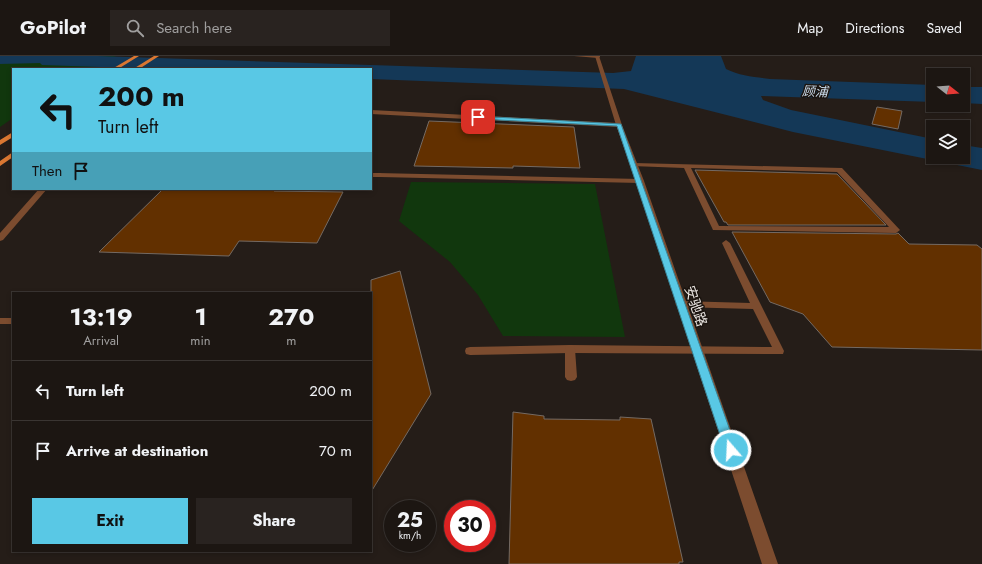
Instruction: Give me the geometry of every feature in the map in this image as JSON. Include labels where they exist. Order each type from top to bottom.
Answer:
[{"type":"main road","points":[[116,68],[137,56]]},
{"type":"main road","points":[[138,68],[156,56]]},
{"type":"main road","points":[[0,143],[12,135]]},
{"type":"main road","points":[[0,164],[12,155]]},
{"type":"street","points":[[576,56],[598,56]]},
{"type":"street","name":"安驰路","points":[[598,56],[619,125],[640,181],[680,304],[770,564]]},
{"type":"street","points":[[372,112],[619,125]]},
{"type":"street","points":[[634,165],[686,166],[839,170],[896,230],[716,228],[686,166]]},
{"type":"street","points":[[372,175],[640,181]]},
{"type":"street","points":[[0,238],[42,190]]},
{"type":"street","points":[[470,351],[570,348],[779,351],[726,243]]},
{"type":"street","points":[[680,304],[757,306]]},
{"type":"street","points":[[0,320],[12,321]]},
{"type":"street","points":[[570,348],[571,377]]},
{"type":"green space","points":[[0,56],[116,56],[94,68],[12,68],[12,119],[0,127]]},
{"type":"green space","points":[[411,182],[595,184],[625,337],[503,336],[478,295],[450,262],[399,221]]},
{"type":"water","name":"顾浦","points":[[0,56],[98,56],[613,73],[631,71],[636,56],[721,56],[726,69],[742,75],[759,78],[926,85],[926,102],[761,96],[763,100],[791,110],[926,138],[926,159],[793,132],[624,89],[372,79],[372,68],[129,68],[42,65],[40,63],[0,64]]},
{"type":"water","points":[[970,87],[982,87],[982,104],[970,103]]},
{"type":"water","points":[[970,146],[982,148],[982,170],[952,164],[970,164]]},
{"type":"building","points":[[877,107],[902,111],[898,129],[872,124]]},
{"type":"building","points":[[429,121],[574,127],[580,168],[414,166]]},
{"type":"building","points":[[695,170],[837,174],[886,225],[728,225],[724,222]]},
{"type":"building","points":[[162,190],[274,190],[343,192],[317,243],[239,241],[229,256],[99,252]]},
{"type":"building","points":[[732,232],[898,233],[909,244],[977,245],[982,249],[982,350],[832,347],[803,314],[770,302]]},
{"type":"building","points":[[400,271],[431,394],[372,490],[372,292],[371,280]]},
{"type":"building","points":[[513,412],[544,416],[544,419],[620,420],[620,417],[651,419],[683,562],[679,562],[679,564],[509,564]]},
{"type":"route","points":[[478,117],[619,125],[640,181],[680,304],[731,450]]}]
